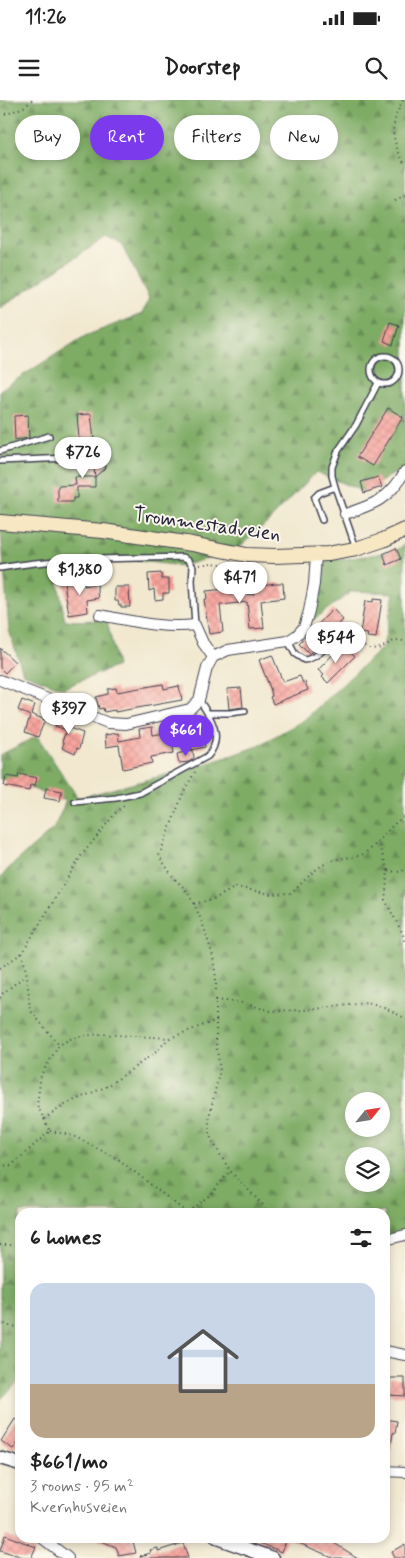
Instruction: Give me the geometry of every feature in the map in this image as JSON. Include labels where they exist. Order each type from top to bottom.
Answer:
[{"type":"main road","name":"Trommestadveien","points":[[0,522],[103,531],[192,544],[247,555],[275,556],[328,554],[356,549],[405,530]]},
{"type":"street","points":[[345,514],[374,503],[390,493],[405,471]]},
{"type":"street","points":[[3,684],[108,723],[126,724],[190,709],[198,700],[207,668],[213,657],[228,650],[288,641],[304,627],[314,584],[316,555]]},
{"type":"street","points":[[100,614],[155,626],[180,627],[195,625],[213,657]]},
{"type":"street","points":[[390,1239],[405,1235]]},
{"type":"street","points":[[390,1352],[405,1355]]},
{"type":"street","points":[[0,1458],[15,1462]]},
{"type":"street","points":[[390,1471],[405,1472]]},
{"type":"street","points":[[48,1543],[68,1558]]},
{"type":"street","points":[[231,1543],[273,1558]]},
{"type":"lane","points":[[379,357],[392,358],[396,361],[399,370],[396,379],[388,384],[378,383],[372,376],[372,363],[379,357]]},
{"type":"lane","points":[[356,549],[332,476],[334,459],[356,425],[378,383]]},
{"type":"lane","points":[[0,451],[49,436]]},
{"type":"lane","points":[[0,461],[68,458]]},
{"type":"lane","points":[[322,520],[314,498],[319,493],[335,487]]},
{"type":"lane","points":[[0,568],[54,562],[183,557],[189,560],[193,567],[195,625]]},
{"type":"lane","points":[[288,641],[295,654],[304,660],[309,660],[340,635],[353,639]]},
{"type":"lane","points":[[75,802],[116,798],[140,793],[208,756],[213,750],[216,741],[214,724],[198,700]]},
{"type":"lane","points":[[208,713],[245,711]]},
{"type":"path","points":[[0,112],[7,114],[26,106],[32,100]]},
{"type":"path","points":[[403,100],[393,126],[396,147],[405,165]]},
{"type":"path","points":[[395,200],[405,195]]},
{"type":"path","points":[[193,567],[211,563],[236,566]]},
{"type":"path","points":[[353,639],[368,649],[381,648],[394,641],[401,640],[405,642]]},
{"type":"path","points":[[200,761],[184,791],[159,856],[173,877],[186,890],[194,904],[213,956],[216,978],[216,1043],[220,1070],[209,1117],[211,1139],[230,1171],[265,1208]]},
{"type":"path","points":[[0,968],[22,953],[81,856],[118,810],[140,799],[140,793]]},
{"type":"path","points":[[194,904],[216,898],[236,888],[271,894],[292,893],[318,867],[333,860],[364,854],[378,842],[390,827],[405,816]]},
{"type":"path","points":[[378,842],[388,871],[385,900],[403,934],[405,945]]},
{"type":"path","points":[[388,871],[401,872],[405,869]]},
{"type":"path","points":[[22,953],[27,975],[30,1010],[59,1045]]},
{"type":"path","points":[[0,998],[2,994],[27,975]]},
{"type":"path","points":[[216,1000],[243,1002],[270,1011],[306,1010],[367,1003],[385,1008],[405,1018]]},
{"type":"path","points":[[44,1119],[68,1102],[108,1086],[156,1052],[170,1038],[217,1020]]},
{"type":"path","points":[[50,1131],[37,1105],[42,1074],[59,1045],[74,1037],[99,1034],[170,1038]]},
{"type":"path","points":[[0,1166],[12,1165],[50,1131]]},
{"type":"path","points":[[50,1131],[71,1135],[118,1159],[182,1208]]},
{"type":"path","points":[[192,1208],[211,1194],[230,1171]]},
{"type":"path","points":[[0,1245],[15,1245]]},
{"type":"path","points":[[0,1322],[15,1327]]},
{"type":"green space","points":[[0,100],[405,100],[405,467],[364,492],[316,472],[274,516],[238,548],[183,566],[131,560],[94,562],[56,571],[65,621],[107,620],[117,666],[63,688],[23,673],[9,630],[0,519],[0,390],[85,336],[142,314],[149,298],[121,244],[106,237],[0,308]]},
{"type":"green space","points":[[405,544],[405,1236],[390,1239],[390,1208],[15,1208],[15,1385],[0,1400],[0,879],[8,869],[54,828],[66,801],[8,780],[0,779],[0,755],[37,736],[78,798],[200,766],[256,747],[304,720],[383,647],[394,593],[352,591],[309,623],[326,566],[299,550],[339,560],[396,551]]},
{"type":"building","points":[[390,322],[399,325],[393,345],[384,341]]},
{"type":"building","points":[[388,408],[403,417],[373,466],[357,457]]},
{"type":"building","points":[[91,414],[94,440],[82,441],[82,439],[79,439],[77,415]]},
{"type":"building","points":[[28,415],[29,438],[15,440],[14,416]]},
{"type":"building","points":[[103,448],[106,467],[95,477],[92,449]]},
{"type":"building","points":[[75,477],[95,477],[95,487],[77,487],[77,498],[73,498],[73,502],[58,502],[58,486],[76,485]]},
{"type":"building","points":[[378,477],[382,487],[364,493],[361,482]]},
{"type":"building","points":[[396,548],[401,559],[387,565],[383,554]]},
{"type":"building","points":[[161,573],[162,579],[169,579],[169,593],[163,593],[163,599],[155,600],[154,589],[149,591],[148,574]]},
{"type":"building","points":[[84,581],[84,586],[97,584],[99,598],[87,600],[88,612],[69,615],[64,583]]},
{"type":"building","points":[[283,583],[284,598],[261,601],[264,628],[250,629],[247,602],[220,605],[223,632],[209,634],[204,599],[207,599],[206,591],[236,588],[237,595],[254,594],[253,586]]},
{"type":"building","points":[[115,587],[129,587],[130,607],[121,607],[118,601],[115,601]]},
{"type":"building","points":[[373,599],[382,600],[376,638],[367,637],[368,634],[360,633],[365,601],[373,602]]},
{"type":"building","points":[[333,609],[343,620],[309,654],[299,644]]},
{"type":"building","points":[[341,646],[355,656],[328,683],[322,677],[324,675],[318,670]]},
{"type":"building","points":[[0,648],[15,662],[5,673],[0,668]]},
{"type":"building","points":[[272,655],[283,682],[300,676],[308,690],[273,704],[270,697],[272,696],[270,688],[259,660]]},
{"type":"building","points":[[163,684],[164,689],[179,686],[182,700],[115,712],[115,710],[104,712],[103,708],[99,709],[96,697],[108,694],[108,689],[116,688],[117,692]]},
{"type":"building","points":[[241,688],[243,707],[229,709],[227,689]]},
{"type":"building","points":[[22,700],[35,705],[31,714],[45,720],[38,737],[25,732],[30,716],[18,710]]},
{"type":"building","points":[[59,715],[72,720],[69,728],[83,733],[79,749],[77,748],[75,754],[62,748],[66,730],[55,726]]},
{"type":"building","points":[[185,720],[187,732],[174,735],[172,723]]},
{"type":"building","points":[[201,726],[205,747],[192,750],[188,728]]},
{"type":"building","points":[[152,727],[153,735],[170,732],[174,753],[151,757],[152,763],[123,769],[119,745],[106,747],[105,735],[118,733],[119,741],[140,737],[139,729]]},
{"type":"building","points":[[193,750],[194,758],[189,762],[179,763],[177,754]]},
{"type":"building","points":[[19,774],[37,778],[35,786],[30,785],[29,791],[4,786],[6,776],[18,778]]},
{"type":"building","points":[[46,788],[62,791],[60,801],[44,798]]},
{"type":"building","points":[[390,1378],[405,1378],[405,1396],[390,1395]]},
{"type":"building","points":[[15,1419],[15,1446],[13,1449],[1,1441]]},
{"type":"building","points":[[390,1420],[397,1421],[395,1433],[393,1433],[390,1453]]},
{"type":"building","points":[[5,1535],[15,1539],[15,1543],[26,1543],[36,1547],[31,1558],[23,1558],[0,1551]]},
{"type":"building","points":[[106,1543],[133,1543],[136,1553],[119,1556],[116,1547]]},
{"type":"building","points":[[183,1543],[188,1558],[141,1558],[140,1556],[151,1553],[150,1550],[158,1548],[158,1551]]},
{"type":"building","points":[[260,1543],[285,1543],[282,1552]]},
{"type":"building","points":[[299,1543],[334,1543],[358,1558],[334,1558]]},
{"type":"building","points":[[405,1544],[405,1558],[394,1558],[391,1552]]}]
